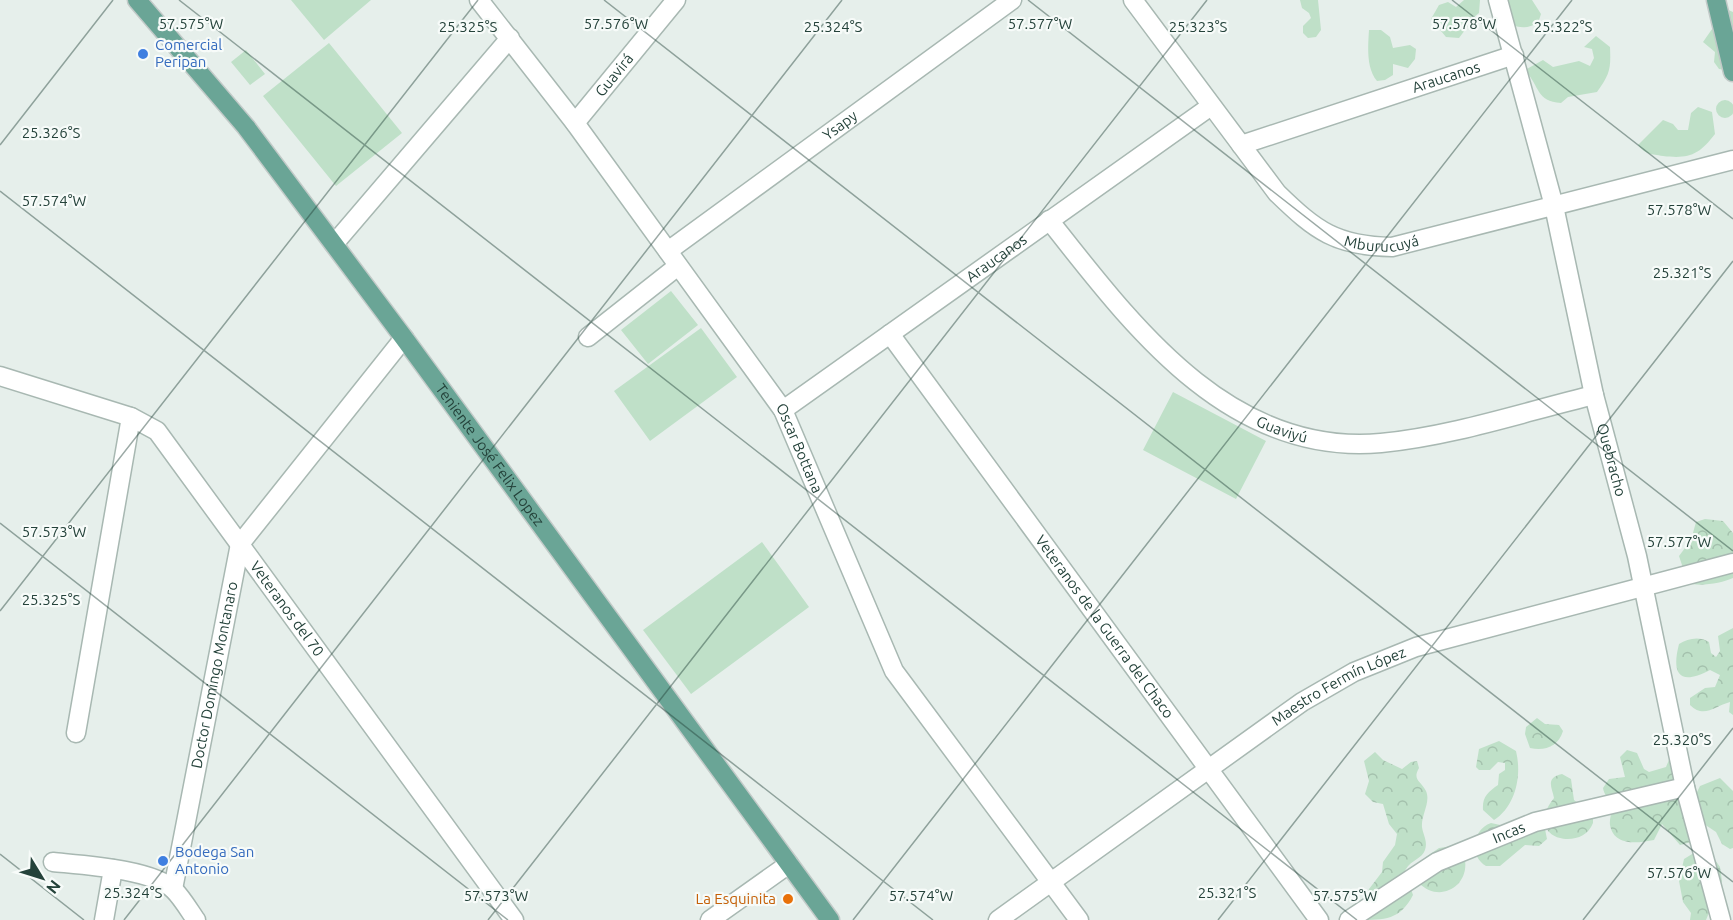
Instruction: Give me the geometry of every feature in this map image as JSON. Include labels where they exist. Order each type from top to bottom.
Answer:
[{"type":"main road","name":"Teniente José Felix Lopez","points":[[137,0],[246,127],[404,338],[830,920]]},
{"type":"main road","points":[[1716,0],[1733,72]]},
{"type":"street","name":"Oscar Bottana","points":[[479,0],[575,123],[783,410],[894,671],[1079,920]]},
{"type":"street","name":"Guavirá","points":[[575,123],[676,0]]},
{"type":"street","name":"Ysapy","points":[[668,251],[1012,0]]},
{"type":"street","name":"Mburucuyá","points":[[1132,0],[1277,193],[1301,217],[1323,233],[1362,246],[1392,247],[1733,160]]},
{"type":"street","name":"Quebracho","points":[[1498,0],[1554,206],[1594,395],[1643,587],[1685,787],[1721,920]]},
{"type":"street","points":[[334,244],[510,38]]},
{"type":"street","name":"Araucanos","points":[[1241,145],[1514,55]]},
{"type":"street","name":"Araucanos","points":[[783,410],[1210,106]]},
{"type":"street","name":"Guaviyú","points":[[1049,220],[1114,303],[1160,351],[1211,394],[1267,427],[1334,442],[1379,443],[1432,435],[1594,395]]},
{"type":"street","points":[[588,337],[678,266]]},
{"type":"street","name":"Veteranos de la Guerra del Chaco","points":[[890,334],[1319,920]]},
{"type":"street","name":"Doctor Domingo Montanaro","points":[[173,889],[240,544],[404,338]]},
{"type":"street","name":"Veteranos del 70","points":[[0,376],[131,417],[157,431],[514,920]]},
{"type":"street","points":[[76,733],[131,417]]},
{"type":"street","name":"Maestro Fermín López","points":[[999,920],[1302,702],[1344,677],[1416,646],[1733,563]]},
{"type":"street","name":"Incas","points":[[1349,920],[1437,862],[1535,822],[1685,787]]},
{"type":"street","points":[[52,862],[113,869],[158,880],[173,889],[196,920]]},
{"type":"street","points":[[710,920],[789,864]]},
{"type":"street","points":[[104,920],[113,869]]},
{"type":"green space","points":[[291,0],[371,0],[324,40]]},
{"type":"green space","points":[[1300,0],[1318,0],[1321,30],[1316,37],[1308,38],[1303,33],[1303,26],[1311,18],[1309,13],[1302,8]]},
{"type":"green space","points":[[1464,0],[1480,0],[1479,13],[1469,21],[1463,21],[1468,26],[1459,38],[1446,37],[1431,19],[1439,5],[1448,2],[1456,7]]},
{"type":"green space","points":[[1503,0],[1532,0],[1541,14],[1538,23],[1524,27],[1510,24]]},
{"type":"green space","points":[[1726,9],[1733,12],[1733,71],[1719,69],[1714,62],[1715,52],[1703,42]]},
{"type":"green space","points":[[1369,30],[1381,30],[1390,37],[1393,48],[1410,45],[1416,49],[1415,59],[1408,68],[1393,64],[1393,75],[1385,80],[1377,81],[1369,63]]},
{"type":"green space","points":[[1596,36],[1610,47],[1609,71],[1597,92],[1568,97],[1561,103],[1553,102],[1543,96],[1525,70],[1543,60],[1553,67],[1579,61],[1590,66],[1594,58],[1592,49],[1584,47]]},
{"type":"green space","points":[[329,43],[402,133],[336,186],[263,96]]},
{"type":"green space","points":[[246,50],[265,74],[250,85],[231,62]]},
{"type":"green space","points":[[1725,100],[1731,103],[1734,109],[1731,115],[1725,118],[1719,115],[1716,109],[1719,103]]},
{"type":"green space","points":[[1698,107],[1712,112],[1715,134],[1698,151],[1680,157],[1663,156],[1646,152],[1638,145],[1663,120],[1673,124],[1678,130],[1688,130],[1691,113]]},
{"type":"green space","points":[[671,291],[698,325],[648,364],[621,330]]},
{"type":"green space","points":[[701,328],[737,377],[650,441],[614,391]]},
{"type":"green space","points":[[1173,392],[1266,441],[1236,499],[1143,450]]},
{"type":"green space","points":[[1705,519],[1723,521],[1733,533],[1733,578],[1699,585],[1688,583],[1679,556],[1691,540],[1696,522]]},
{"type":"green space","points":[[762,542],[809,607],[691,694],[643,630]]},
{"type":"green space","points":[[1733,628],[1733,715],[1729,712],[1730,702],[1705,711],[1695,709],[1690,705],[1690,698],[1705,688],[1715,687],[1720,675],[1710,670],[1691,677],[1680,675],[1676,663],[1679,644],[1694,638],[1705,640],[1709,642],[1711,653],[1716,657],[1720,651],[1718,636]]},
{"type":"green space","points":[[1537,718],[1545,724],[1559,725],[1563,731],[1558,741],[1550,747],[1530,748],[1525,734],[1526,727]]},
{"type":"green space","points":[[1499,741],[1516,751],[1518,770],[1516,789],[1508,807],[1494,820],[1483,810],[1484,802],[1489,793],[1498,785],[1499,774],[1505,770],[1505,763],[1498,762],[1490,770],[1479,770],[1476,767],[1479,749]]},
{"type":"green space","points":[[1627,750],[1637,753],[1644,769],[1649,772],[1666,767],[1671,755],[1691,842],[1680,845],[1662,824],[1654,840],[1648,841],[1628,842],[1616,837],[1612,832],[1611,805],[1603,788],[1609,779],[1625,777],[1620,757]]},
{"type":"green space","points":[[1375,752],[1383,760],[1402,769],[1411,762],[1417,761],[1419,768],[1416,775],[1427,795],[1422,822],[1426,847],[1424,853],[1408,866],[1398,879],[1386,884],[1381,890],[1411,889],[1413,895],[1403,909],[1384,919],[1358,920],[1369,889],[1382,872],[1383,862],[1395,845],[1397,834],[1389,824],[1383,804],[1373,802],[1365,794],[1369,781],[1364,761]]},
{"type":"green space","points":[[1562,774],[1571,779],[1574,800],[1593,815],[1593,823],[1587,832],[1578,838],[1557,837],[1549,832],[1545,823],[1546,812],[1554,798],[1551,780]]},
{"type":"green space","points":[[1720,778],[1733,791],[1733,848],[1730,849],[1722,844],[1716,832],[1704,824],[1694,798],[1700,786]]},
{"type":"green space","points":[[1491,823],[1505,826],[1512,841],[1520,830],[1545,829],[1547,839],[1539,846],[1525,845],[1500,866],[1486,866],[1477,855],[1475,843],[1480,831]]},
{"type":"green space","points":[[1453,846],[1465,860],[1465,870],[1457,885],[1451,890],[1435,892],[1419,883],[1426,857],[1439,848]]},
{"type":"green space","points":[[1697,851],[1711,854],[1720,867],[1722,881],[1706,920],[1690,920],[1691,913],[1683,902],[1679,881],[1684,859]]},
{"type":"place","name":"Comercial Peripan","points":[[143,54]]},
{"type":"place","name":"Bodega San Antonio","points":[[163,861]]},
{"type":"place","name":"La Esquinita","points":[[788,899]]}]
